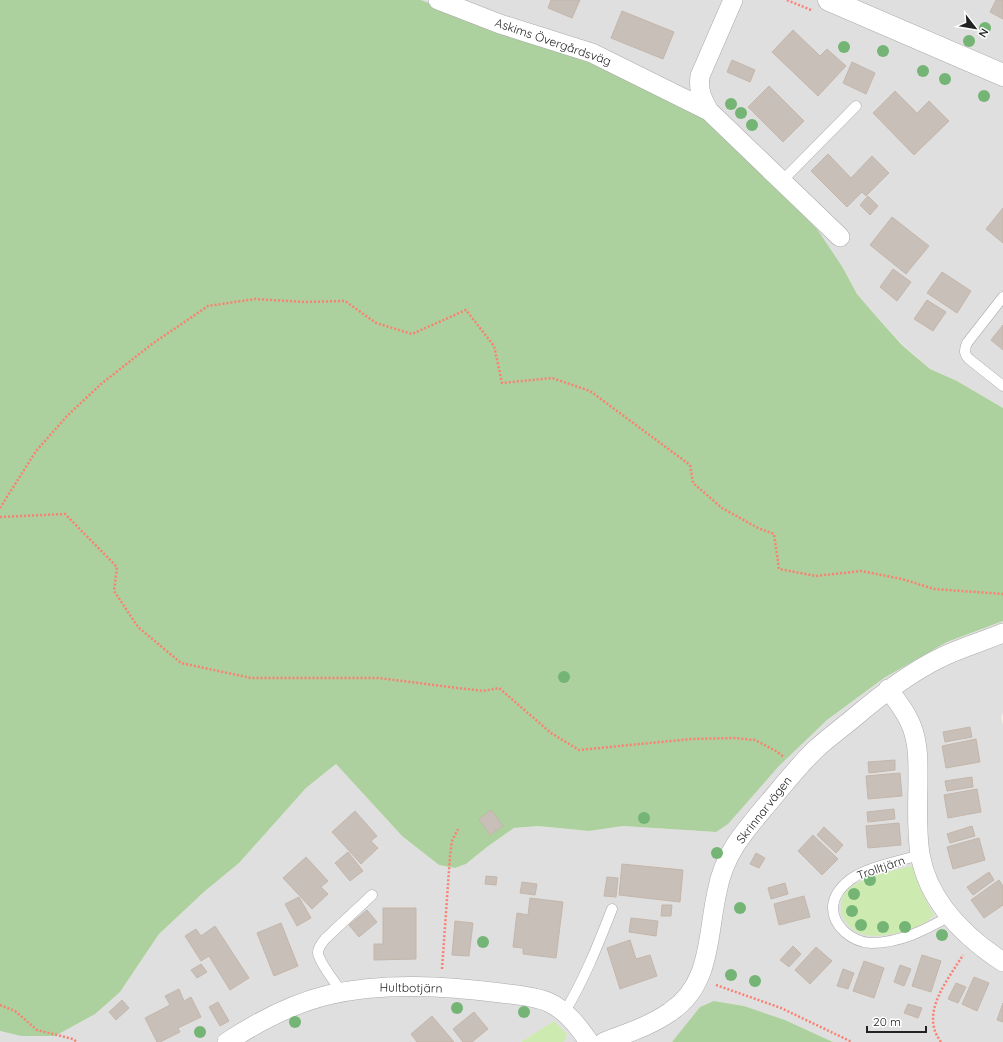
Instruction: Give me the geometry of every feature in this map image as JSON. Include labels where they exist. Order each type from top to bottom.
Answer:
[{"type":"street","name":"Askims Övergårdsväg","points":[[438,0],[500,24],[592,53],[709,111],[840,237]]},
{"type":"street","name":"Askims Övergårdsväg","points":[[709,111],[700,94],[700,76],[734,0]]},
{"type":"street","points":[[829,0],[1003,75]]},
{"type":"street","name":"Skrinnarvägen","points":[[604,1042],[650,1025],[671,1012],[683,1002],[694,988],[706,956],[717,892],[724,868],[736,844],[751,823],[816,749],[888,689],[939,658],[1003,632]]},
{"type":"street","name":"Trolltjärn","points":[[888,689],[907,716],[918,753],[917,819],[920,855],[932,889],[950,916],[972,939],[1003,962]]},
{"type":"street","name":"Hultbotjärn","points":[[227,1042],[270,1016],[294,1006],[342,992],[381,987],[440,988],[486,991],[527,996],[547,1002],[564,1013],[580,1029],[589,1042]]},
{"type":"lane","points":[[782,181],[856,106]]},
{"type":"lane","points":[[1003,297],[967,343],[965,355],[1003,386]]},
{"type":"lane","name":"Trolltjärn","points":[[920,855],[864,872],[852,878],[842,887],[836,897],[833,906],[835,918],[840,928],[856,940],[868,943],[881,943],[901,939],[921,932],[950,916]]},
{"type":"lane","points":[[342,992],[320,960],[318,952],[325,939],[372,895]]},
{"type":"lane","points":[[564,1013],[577,992],[612,909]]},
{"type":"path","points":[[0,508],[36,451],[68,415],[101,384],[152,344],[208,306],[255,300],[305,302],[345,300],[376,323],[412,334],[466,310],[494,346],[502,383],[552,378],[590,391],[690,466],[693,483],[722,508],[758,528],[774,534],[780,569],[816,576],[861,571],[902,579],[934,589],[1003,594]]},
{"type":"path","points":[[0,517],[65,514],[117,567],[114,591],[138,627],[182,663],[251,678],[378,678],[483,691],[499,688],[551,734],[579,750],[691,739],[734,738],[755,740],[776,751],[798,768]]},
{"type":"path","points":[[440,988],[450,856],[452,842],[458,829]]},
{"type":"path","points":[[941,1042],[933,1026],[933,1012],[938,997],[972,939]]},
{"type":"path","points":[[712,984],[781,1008],[852,1042]]},
{"type":"path","points":[[0,1005],[15,1011],[38,1030],[73,1039],[77,1042]]},
{"type":"shaded area","points":[[421,0],[1003,0],[1003,408],[957,381],[930,369],[902,344],[875,315],[857,294],[843,268],[493,28]]},
{"type":"shaded area","points":[[1003,621],[1003,713],[1001,717],[1003,725],[1003,1042],[833,1042],[785,1020],[744,1006],[714,1001],[672,1042],[564,1042],[567,1034],[554,1022],[521,1042],[0,1042],[0,1031],[21,1036],[120,992],[159,934],[205,891],[239,863],[306,788],[336,764],[402,836],[439,865],[455,868],[466,864],[514,828],[538,826],[589,831],[623,826],[715,832],[778,767],[827,720],[884,678],[947,642]]},
{"type":"green space","points":[[0,0],[421,0],[493,28],[591,63],[706,119],[817,229],[843,268],[857,294],[902,345],[930,369],[957,381],[1003,408],[1003,621],[947,642],[884,678],[827,720],[778,767],[728,824],[716,832],[623,826],[589,831],[538,826],[514,828],[466,864],[455,868],[439,865],[402,836],[336,764],[306,788],[239,863],[205,891],[159,934],[120,992],[95,1014],[55,1036],[21,1036],[0,1031]]},
{"type":"green space","points":[[912,866],[916,879],[934,915],[925,923],[902,932],[892,934],[874,936],[866,935],[852,929],[843,917],[841,910],[841,903],[847,890],[868,878]]},
{"type":"green space","points":[[714,1001],[744,1006],[785,1020],[833,1042],[672,1042],[700,1007]]},
{"type":"green space","points":[[554,1021],[567,1034],[564,1042],[521,1042]]},
{"type":"building","points":[[551,0],[580,0],[572,18],[548,8]]},
{"type":"building","points":[[996,0],[1003,0],[1003,19],[990,12]]},
{"type":"building","points":[[622,11],[674,32],[663,59],[611,38]]},
{"type":"building","points":[[793,30],[820,56],[827,49],[846,66],[818,96],[772,52]]},
{"type":"building","points":[[732,60],[755,70],[750,82],[727,72]]},
{"type":"building","points":[[852,62],[875,73],[866,94],[843,83]]},
{"type":"building","points":[[769,86],[804,121],[783,142],[748,107]]},
{"type":"building","points":[[895,91],[917,113],[929,101],[949,121],[914,155],[873,113]]},
{"type":"building","points":[[828,154],[851,178],[872,156],[889,173],[866,196],[862,192],[847,207],[811,171]]},
{"type":"building","points":[[868,196],[878,206],[870,215],[860,205]]},
{"type":"building","points":[[1003,208],[1003,243],[986,229]]},
{"type":"building","points":[[892,217],[929,246],[906,274],[870,245]]},
{"type":"building","points":[[893,269],[911,282],[897,301],[880,287]]},
{"type":"building","points":[[942,272],[971,291],[957,313],[927,293]]},
{"type":"building","points":[[927,300],[946,312],[933,331],[914,319]]},
{"type":"building","points":[[1003,325],[1003,350],[991,340]]},
{"type":"building","points":[[970,727],[972,737],[945,742],[943,732]]},
{"type":"building","points":[[976,739],[980,762],[946,768],[942,746]]},
{"type":"building","points":[[895,760],[895,770],[869,773],[868,762]]},
{"type":"building","points":[[900,773],[902,796],[868,799],[866,776]]},
{"type":"building","points":[[972,777],[973,787],[947,791],[945,781]]},
{"type":"building","points":[[977,789],[981,812],[948,818],[944,795]]},
{"type":"building","points":[[894,809],[895,819],[868,822],[867,812]]},
{"type":"building","points":[[491,810],[503,826],[490,835],[479,819]]},
{"type":"building","points":[[355,811],[377,836],[371,841],[378,848],[361,864],[332,832]]},
{"type":"building","points":[[899,823],[901,845],[868,848],[866,826]]},
{"type":"building","points":[[972,826],[975,836],[950,843],[947,834]]},
{"type":"building","points":[[824,827],[843,845],[836,853],[817,835]]},
{"type":"building","points":[[813,835],[838,859],[822,875],[798,851]]},
{"type":"building","points":[[979,838],[985,860],[953,869],[947,847]]},
{"type":"building","points":[[348,852],[363,871],[350,881],[335,863]]},
{"type":"building","points":[[756,853],[765,858],[759,868],[750,864]]},
{"type":"building","points":[[306,857],[328,881],[321,887],[328,894],[312,909],[283,878]]},
{"type":"building","points":[[622,864],[683,870],[680,902],[619,895]]},
{"type":"building","points":[[989,872],[994,880],[973,895],[967,887]]},
{"type":"building","points":[[486,876],[497,877],[496,885],[485,884]]},
{"type":"building","points":[[607,877],[618,878],[616,897],[604,896]]},
{"type":"building","points":[[999,880],[1003,886],[1003,905],[984,918],[971,900]]},
{"type":"building","points":[[522,882],[537,884],[535,895],[520,893]]},
{"type":"building","points":[[785,883],[788,894],[771,899],[768,888]]},
{"type":"building","points":[[804,896],[810,917],[779,925],[774,904]]},
{"type":"building","points":[[299,897],[311,918],[297,926],[285,904]]},
{"type":"building","points":[[530,898],[563,902],[556,958],[523,954],[523,948],[513,947],[517,913],[528,915]]},
{"type":"building","points":[[662,905],[672,905],[671,916],[661,916]]},
{"type":"building","points":[[383,908],[416,908],[416,959],[374,960],[374,944],[383,944]]},
{"type":"building","points":[[367,910],[377,922],[359,937],[349,925]]},
{"type":"building","points":[[631,918],[658,921],[656,936],[629,932]]},
{"type":"building","points":[[455,921],[473,923],[469,956],[452,955]]},
{"type":"building","points":[[281,923],[298,966],[274,976],[257,933]]},
{"type":"building","points":[[215,926],[249,978],[230,990],[209,956],[201,961],[185,936],[196,929],[201,936]]},
{"type":"building","points":[[630,940],[636,959],[650,955],[657,976],[620,989],[607,948]]},
{"type":"building","points":[[793,946],[801,954],[789,967],[780,960]]},
{"type":"building","points":[[816,947],[832,961],[810,984],[795,970]]},
{"type":"building","points":[[922,955],[941,961],[931,992],[912,986]]},
{"type":"building","points":[[864,961],[884,968],[874,998],[853,991]]},
{"type":"building","points":[[201,964],[207,972],[197,978],[191,970]]},
{"type":"building","points":[[900,965],[911,969],[904,986],[894,982]]},
{"type":"building","points":[[843,969],[854,973],[848,989],[837,986]]},
{"type":"building","points":[[974,977],[989,983],[977,1011],[962,1004]]},
{"type":"building","points":[[956,983],[966,987],[958,1003],[948,999]]},
{"type":"building","points":[[179,989],[184,1001],[191,997],[201,1017],[178,1028],[180,1032],[157,1042],[145,1018],[170,1005],[165,996]]},
{"type":"building","points":[[122,1000],[129,1008],[116,1020],[109,1012]]},
{"type":"building","points":[[218,1002],[229,1021],[220,1026],[209,1007]]},
{"type":"building","points":[[1003,1003],[1003,1022],[997,1020]]},
{"type":"building","points":[[908,1004],[922,1008],[918,1018],[904,1013]]},
{"type":"building","points":[[474,1012],[488,1029],[472,1042],[463,1042],[453,1029]]},
{"type":"building","points":[[432,1016],[454,1042],[417,1042],[411,1034]]}]
